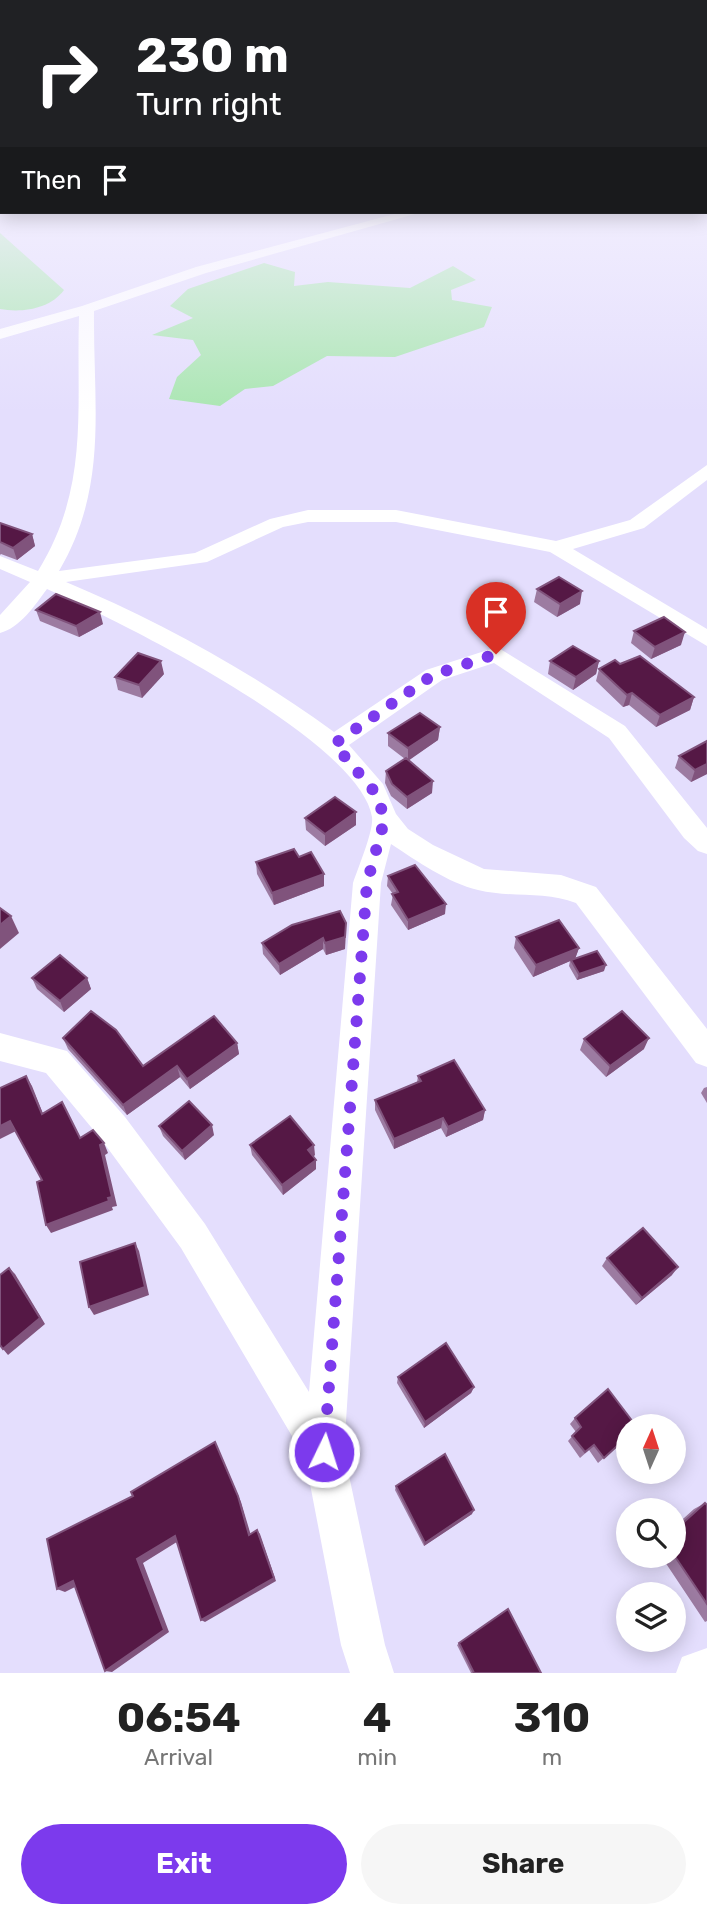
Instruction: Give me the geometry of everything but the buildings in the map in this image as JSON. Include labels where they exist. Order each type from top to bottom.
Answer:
[{"type":"street","points":[[0,334],[249,257]]},
{"type":"street","points":[[0,626],[44,579],[72,531],[84,494],[89,444],[84,349],[87,309]]},
{"type":"street","points":[[556,547],[637,524],[707,471]]},
{"type":"street","points":[[44,579],[200,558],[277,523],[308,516],[396,516],[556,547],[707,639]]},
{"type":"street","points":[[0,562],[118,612],[285,708],[334,744],[374,791],[385,818],[408,842],[480,880],[561,886],[586,895],[707,1053]]},
{"type":"street","points":[[334,744],[433,675],[496,654],[617,732],[693,831],[707,844]]},
{"type":"street","points":[[372,1673],[363,1645],[324,1452],[367,883],[385,818]]},
{"type":"street","points":[[0,1047],[56,1061],[113,1128],[193,1236],[324,1452]]},
{"type":"street","points":[[698,1673],[707,1670]]},
{"type":"green space","points":[[0,257],[27,257],[64,290],[51,302],[35,308],[0,309]]},
{"type":"green space","points":[[264,263],[295,272],[294,286],[328,282],[410,288],[453,266],[476,280],[451,290],[452,300],[492,307],[484,327],[395,357],[327,356],[273,386],[245,389],[220,406],[169,399],[177,377],[201,355],[193,340],[152,335],[193,318],[170,306],[188,289]]},
{"type":"route","points":[[324,1452],[367,883],[385,818],[374,791],[334,744],[433,675],[496,654]]}]
